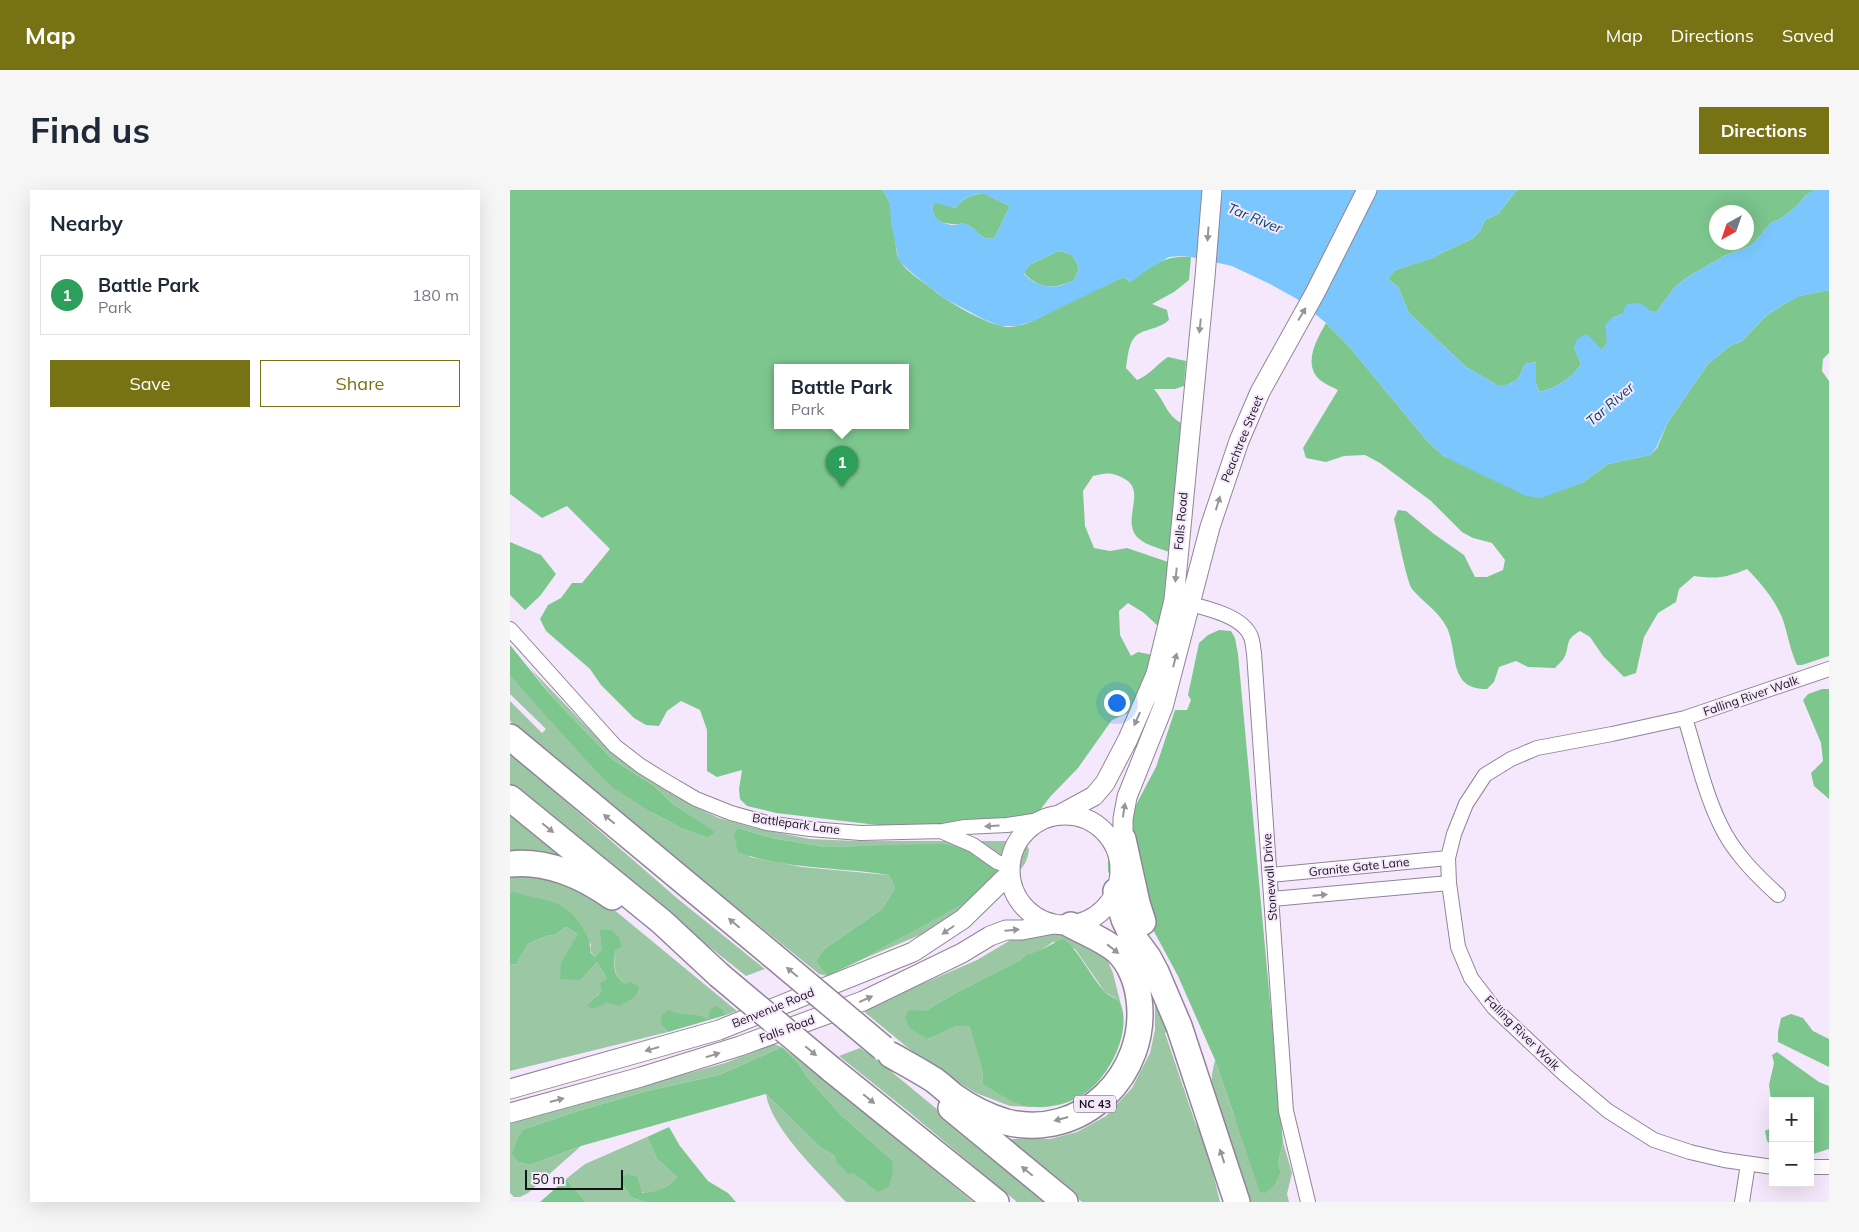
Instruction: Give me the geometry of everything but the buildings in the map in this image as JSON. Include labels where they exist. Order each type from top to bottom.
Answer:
[{"type":"highway","points":[[510,737],[772,954],[887,1052],[919,1082],[1064,1202]]},
{"type":"highway","points":[[510,798],[662,922],[713,970]]},
{"type":"highway","points":[[1121,848],[1137,903],[1152,945],[1148,957]]},
{"type":"highway","points":[[510,864],[528,862],[555,868],[581,878],[609,894],[713,970],[996,1202]]},
{"type":"highway","points":[[1116,891],[1124,919],[1131,934],[1148,957],[1169,999],[1237,1202]]},
{"type":"highway","name":"NC 43","points":[[887,1052],[936,1081],[956,1098],[988,1116],[1006,1122],[1048,1123],[1088,1109],[1108,1094],[1121,1077],[1132,1056],[1138,1035],[1140,1010],[1138,988],[1129,966],[1118,952],[1102,941],[1062,925]]},
{"type":"main road","name":"Falls Road","points":[[1059,815],[1094,796],[1105,783],[1116,764],[1156,674],[1182,602],[1212,190]]},
{"type":"main road","name":"Peachtree Street","points":[[1121,848],[1127,797],[1163,707],[1182,602],[1228,472],[1260,392],[1320,284],[1367,190]]},
{"type":"main road","points":[[1059,815],[1075,815],[1090,821],[1103,830],[1113,843],[1121,848],[1120,880],[1116,891],[1109,904],[1085,922],[1062,925],[1040,920],[1028,912],[1015,894],[1009,870],[1012,852],[1028,828],[1040,820],[1059,815]]},
{"type":"main road","name":"Benvenue Road","points":[[510,1089],[719,1030],[913,952],[963,919],[1009,870]]},
{"type":"main road","name":"Falls Road","points":[[510,1113],[641,1077],[740,1046],[863,1001],[962,953],[990,936],[1006,930],[1062,925]]},
{"type":"street","name":"Stonewall Drive","points":[[1182,602],[1225,615],[1241,624],[1251,636],[1254,653],[1286,1111],[1308,1202]]},
{"type":"street","name":"Battlepark Lane","points":[[510,629],[615,746],[641,766],[696,799],[731,813],[767,822],[861,833],[943,831],[1040,820]]},
{"type":"street","name":"Falling River Walk","points":[[1769,1167],[1690,1152],[1654,1140],[1608,1111],[1564,1074],[1494,1008],[1470,978],[1458,947],[1449,883],[1448,858],[1454,834],[1466,804],[1485,775],[1511,759],[1537,748],[1685,718],[1829,669]]},
{"type":"street","points":[[1685,718],[1720,824],[1732,845],[1749,868],[1778,895]]},
{"type":"street","name":"Battlepark Lane","points":[[943,831],[966,842],[1009,870]]},
{"type":"street","name":"Granite Gate Lane","points":[[1270,875],[1448,858]]},
{"type":"street","name":"Granite Gate Lane","points":[[1272,899],[1449,883]]},
{"type":"street","points":[[1742,1202],[1748,1164]]},
{"type":"street","points":[[1814,1167],[1829,1167]]},
{"type":"green space","points":[[510,190],[883,190],[890,203],[897,254],[903,265],[911,273],[957,306],[991,323],[1009,327],[1037,319],[1124,277],[1130,282],[1165,260],[1191,257],[1189,280],[1174,292],[1152,304],[1167,310],[1169,320],[1162,325],[1140,333],[1133,339],[1129,349],[1126,368],[1137,380],[1168,357],[1186,361],[1184,386],[1175,389],[1154,389],[1169,412],[1181,423],[1169,552],[1148,544],[1137,537],[1133,530],[1132,522],[1133,490],[1130,483],[1123,478],[1108,474],[1093,476],[1083,491],[1085,526],[1094,548],[1110,551],[1127,548],[1168,562],[1159,627],[1144,613],[1128,603],[1119,611],[1120,635],[1131,656],[1138,652],[1153,655],[1131,712],[1112,720],[1078,768],[1050,797],[1031,822],[954,828],[877,825],[776,813],[747,806],[740,799],[739,789],[742,770],[717,777],[707,771],[707,730],[700,710],[681,701],[667,711],[659,726],[646,725],[634,718],[601,685],[590,669],[546,631],[540,619],[548,605],[561,598],[572,583],[582,583],[610,549],[567,506],[542,518],[510,494]]},
{"type":"green space","points":[[1517,190],[1815,190],[1806,195],[1797,206],[1782,218],[1771,223],[1754,243],[1754,205],[1709,205],[1709,250],[1740,250],[1724,256],[1686,278],[1675,287],[1657,311],[1622,314],[1612,318],[1607,343],[1602,350],[1574,347],[1581,364],[1563,382],[1539,392],[1536,383],[1536,362],[1525,364],[1518,379],[1507,385],[1497,385],[1466,367],[1409,313],[1398,287],[1388,279],[1395,270],[1433,258],[1472,239],[1480,231],[1485,220],[1498,214]]},
{"type":"green space","points":[[983,193],[1010,206],[995,237],[991,239],[980,235],[968,225],[939,221],[934,216],[933,204],[935,202],[955,208],[967,198]]},
{"type":"green space","points":[[1058,251],[1070,254],[1075,260],[1079,269],[1074,280],[1060,285],[1047,286],[1035,282],[1024,273],[1029,265]]},
{"type":"green space","points":[[1829,290],[1829,353],[1823,359],[1822,371],[1829,381],[1829,656],[1802,665],[1797,665],[1783,620],[1772,599],[1747,569],[1721,577],[1694,576],[1679,589],[1676,602],[1658,613],[1644,637],[1636,673],[1624,677],[1603,656],[1590,637],[1580,631],[1571,638],[1564,658],[1555,668],[1528,667],[1516,661],[1499,667],[1494,682],[1487,689],[1474,688],[1460,676],[1456,667],[1450,636],[1443,621],[1416,594],[1410,585],[1394,519],[1398,510],[1406,511],[1464,555],[1475,577],[1487,577],[1503,570],[1505,560],[1492,543],[1473,538],[1462,532],[1431,501],[1380,463],[1365,455],[1344,456],[1326,462],[1306,458],[1303,448],[1338,390],[1320,380],[1312,367],[1315,344],[1326,323],[1348,345],[1428,442],[1445,457],[1582,483],[1608,464],[1650,455],[1657,448],[1668,422],[1708,364],[1730,346],[1742,341],[1766,316],[1784,304],[1799,296]]},
{"type":"green space","points":[[510,542],[541,555],[556,574],[540,596],[525,610],[510,595]]},
{"type":"green space","points":[[1219,630],[1231,631],[1235,638],[1238,654],[1283,1142],[1278,1163],[1281,1172],[1275,1185],[1265,1193],[1260,1192],[1215,1060],[1178,976],[1151,926],[1113,882],[1108,871],[1110,854],[1156,767],[1175,710],[1187,710],[1191,700],[1188,695],[1199,643],[1208,635]]},
{"type":"green space","points":[[510,645],[553,698],[613,760],[653,785],[673,804],[715,832],[708,838],[683,829],[651,812],[612,787],[510,676]]},
{"type":"green space","points":[[530,668],[613,754],[691,805],[719,818],[755,828],[810,839],[1023,842],[1029,849],[1027,860],[1017,874],[939,927],[863,959],[951,910],[882,846],[825,847],[772,838],[738,828],[750,857],[802,867],[889,875],[895,888],[882,909],[823,950],[818,961],[827,976],[819,974],[588,788],[510,721],[510,701],[542,733],[546,729],[510,694],[510,676],[562,732],[651,812],[683,829],[708,838],[714,832],[673,804],[653,785],[613,760],[553,698]]},
{"type":"green space","points":[[1822,689],[1829,689],[1829,799],[1814,786],[1811,773],[1823,761],[1821,743],[1803,700],[1808,694]]},
{"type":"green space","points":[[510,753],[678,899],[765,969],[746,976],[573,838],[510,785]]},
{"type":"green space","points":[[510,808],[580,867],[510,859]]},
{"type":"green space","points":[[738,828],[772,838],[825,847],[941,844],[999,854],[1004,866],[986,891],[863,959],[827,976],[817,961],[823,950],[882,909],[895,888],[889,875],[794,865],[756,858],[738,852],[734,835]]},
{"type":"green space","points":[[510,873],[539,873],[601,899],[737,1011],[726,1015],[723,1010],[709,1019],[678,1014],[661,1025],[668,1032],[510,1071],[510,965],[516,964],[528,944],[546,936],[554,935],[566,927],[578,934],[581,980],[597,962],[607,979],[603,991],[595,997],[625,984],[616,973],[615,949],[602,949],[595,957],[590,951],[591,944],[563,922],[539,904],[517,894],[510,893]]},
{"type":"green space","points":[[514,892],[554,902],[569,911],[584,930],[590,943],[590,952],[595,957],[602,949],[600,930],[611,930],[619,937],[621,947],[615,950],[614,965],[616,973],[625,984],[631,982],[639,987],[634,997],[619,1006],[607,1002],[593,1009],[587,1006],[602,991],[600,983],[607,979],[597,962],[581,980],[560,979],[561,963],[578,934],[566,927],[554,935],[546,936],[528,944],[516,964],[510,965],[510,893]]},
{"type":"green space","points":[[1048,929],[1061,933],[1072,929],[1106,957],[1113,973],[1121,1005],[1115,998],[1105,992],[1075,949],[1053,942],[1037,953],[1027,954],[1020,960],[925,1011],[928,1039],[957,1026],[971,1026],[982,1069],[983,1084],[1018,1103],[1033,1107],[1010,1106],[976,1093],[953,1079],[952,1084],[862,1010],[977,960],[1014,938],[1017,940],[1034,937]]},
{"type":"green space","points":[[1064,939],[1104,991],[1120,1003],[1123,1017],[1120,1044],[1107,1070],[1089,1090],[1069,1102],[1040,1107],[1021,1105],[1008,1099],[983,1084],[982,1069],[970,1026],[957,1026],[928,1039],[911,1029],[905,1018],[909,1010],[925,1011],[1020,960],[1027,954],[1037,952]]},
{"type":"green space","points":[[1137,953],[1169,1029],[1165,1033],[1195,1122],[1206,1143],[1220,1202],[1082,1202],[1010,1139],[1050,1139],[1077,1132],[1106,1116],[1132,1088],[1150,1053],[1155,1030],[1155,1002],[1149,1000]]},
{"type":"green space","points":[[715,1006],[723,1010],[726,1015],[668,1032],[661,1025],[662,1015],[668,1010],[708,1019],[710,1010]]},
{"type":"green space","points":[[1791,1014],[1803,1018],[1813,1031],[1829,1039],[1829,1067],[1778,1042],[1781,1018]]},
{"type":"green space","points":[[774,1044],[782,1047],[719,1075],[647,1091],[524,1129],[519,1162],[530,1165],[581,1146],[528,1193],[520,1197],[514,1197],[510,1193],[510,1123],[725,1063]]},
{"type":"green space","points":[[782,1047],[973,1202],[846,1202],[811,1166],[787,1137],[770,1108],[766,1094],[821,1148],[835,1156],[866,1183],[892,1160],[841,1115],[807,1077],[798,1063]]},
{"type":"green space","points":[[782,1047],[798,1063],[807,1077],[841,1115],[892,1160],[893,1172],[889,1186],[878,1192],[853,1173],[848,1174],[837,1162],[835,1156],[821,1148],[766,1094],[581,1146],[530,1165],[519,1162],[512,1154],[518,1138],[524,1129],[647,1091],[719,1075]]},
{"type":"green space","points":[[860,1048],[876,1059],[1050,1202],[1017,1202],[839,1056]]},
{"type":"green space","points":[[1777,1052],[1819,1082],[1829,1086],[1829,1149],[1814,1154],[1814,1097],[1771,1097],[1769,1085],[1774,1063],[1772,1055]]},
{"type":"green space","points":[[1215,1060],[1234,1116],[1275,1185],[1281,1172],[1278,1163],[1283,1142],[1292,1173],[1287,1194],[1289,1202],[1244,1202],[1211,1094]]},
{"type":"green space","points":[[669,1127],[680,1146],[708,1181],[728,1193],[736,1202],[644,1202],[631,1197],[620,1181],[626,1174],[637,1177],[642,1193],[661,1189],[677,1177],[657,1159],[647,1137]]},
{"type":"green space","points":[[1769,1129],[1769,1143],[1767,1141],[1765,1131]]},
{"type":"green space","points":[[647,1137],[657,1159],[677,1177],[661,1190],[650,1194],[620,1181],[631,1197],[644,1202],[586,1202],[566,1179],[585,1164]]},
{"type":"green space","points":[[566,1179],[586,1202],[540,1202]]},
{"type":"water","name":"Tar River","points":[[883,190],[1517,190],[1498,214],[1485,220],[1480,231],[1472,239],[1434,258],[1395,270],[1388,279],[1398,287],[1409,313],[1466,367],[1497,385],[1507,385],[1518,379],[1525,364],[1536,362],[1536,383],[1539,392],[1563,382],[1581,364],[1574,347],[1577,339],[1587,334],[1602,350],[1607,343],[1605,325],[1612,318],[1622,314],[1627,304],[1640,303],[1651,311],[1657,311],[1675,287],[1686,278],[1724,256],[1740,250],[1754,250],[1754,243],[1771,223],[1782,218],[1797,206],[1806,195],[1815,190],[1829,190],[1829,290],[1800,296],[1784,304],[1766,316],[1742,341],[1730,346],[1708,364],[1668,422],[1656,448],[1650,455],[1608,464],[1582,483],[1541,498],[1526,496],[1445,457],[1428,442],[1348,345],[1326,323],[1297,299],[1232,266],[1191,257],[1169,257],[1130,282],[1124,277],[1033,321],[1017,326],[1000,326],[944,298],[899,261],[891,223],[890,203]],"holes":[[[982,193],[1010,206],[995,237],[991,239],[980,235],[968,225],[952,225],[940,221],[933,212],[933,204],[935,203],[955,208],[967,198]],[[1058,251],[1070,254],[1079,269],[1074,280],[1061,285],[1048,286],[1035,283],[1024,274],[1029,265]]]},
{"type":"place","name":"Battle Park","points":[[842,487]]}]
